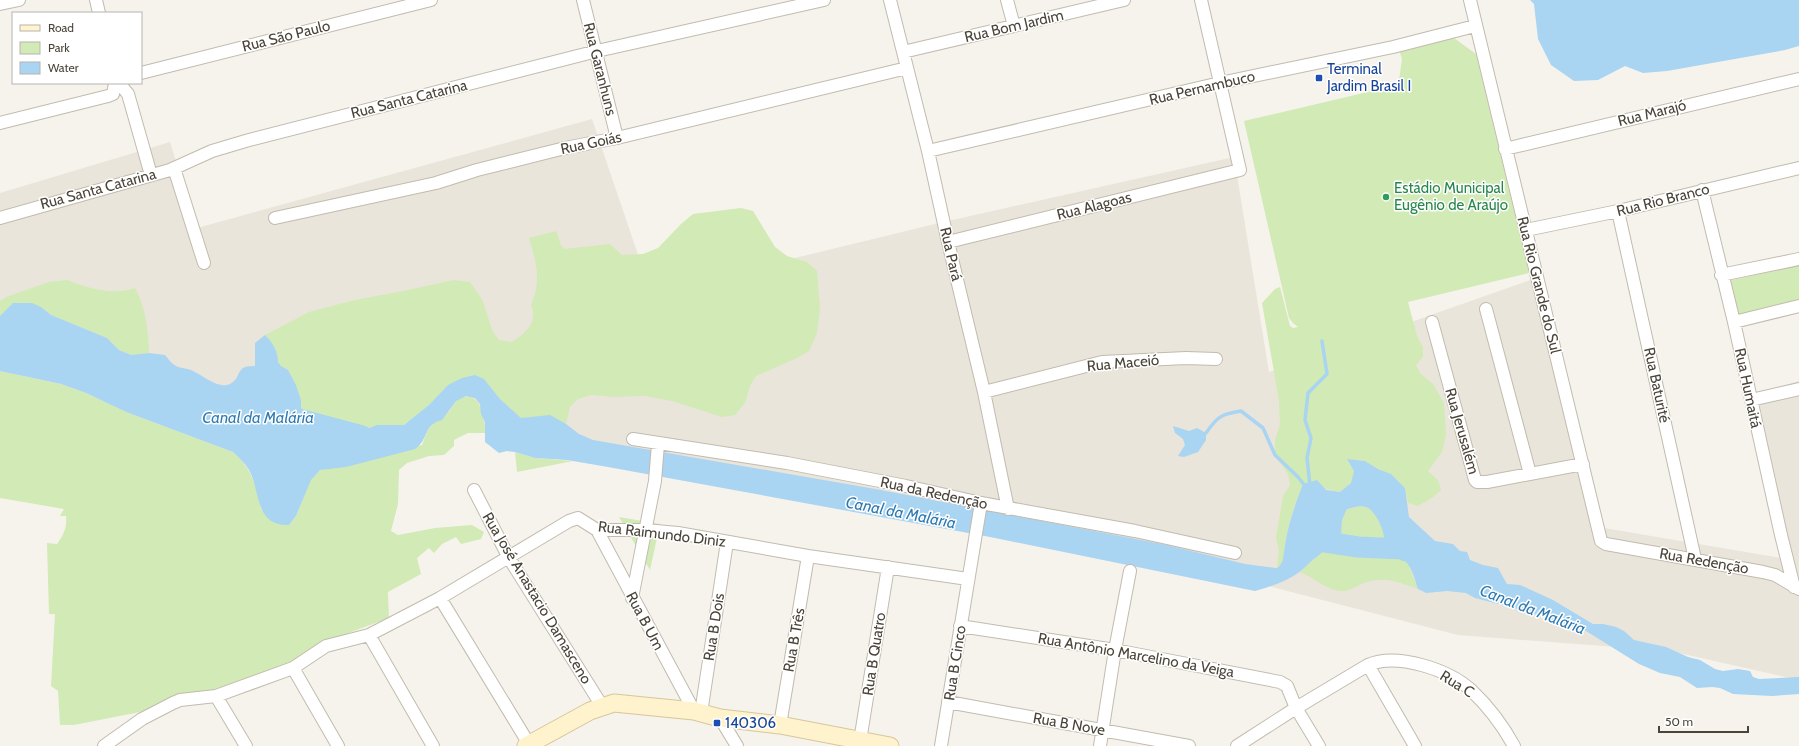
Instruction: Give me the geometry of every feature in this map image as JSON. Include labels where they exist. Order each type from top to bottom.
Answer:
[{"type":"street","points":[[0,4],[19,0]]},
{"type":"street","points":[[96,0],[99,12]]},
{"type":"street","name":"Rua São Paulo","points":[[142,72],[431,0]]},
{"type":"street","name":"Rua Garanhuns","points":[[583,0],[597,51],[617,138]]},
{"type":"street","name":"Rua Santa Catarina","points":[[0,218],[174,168],[212,151],[249,140],[597,51],[824,0]]},
{"type":"street","name":"Rua Pará","points":[[890,0],[928,151],[984,392],[1008,509]]},
{"type":"street","points":[[1007,0],[1014,26]]},
{"type":"street","name":"Rua Bom Jardim","points":[[903,52],[1014,26],[1090,4],[1124,0]]},
{"type":"street","points":[[1201,0],[1220,83]]},
{"type":"street","name":"Rua Rio Grande do Sul","points":[[1470,0],[1475,26],[1526,230],[1600,539],[1606,544]]},
{"type":"street","name":"Rua Pernambuco","points":[[928,151],[1220,83],[1393,47],[1475,26]]},
{"type":"street","name":"Rua Goiás","points":[[275,218],[436,183],[477,170],[526,158],[617,138],[907,68]]},
{"type":"street","name":"Rua Marajó","points":[[1505,148],[1799,79]]},
{"type":"street","name":"Rua Alagoas","points":[[948,242],[1240,170],[1220,83]]},
{"type":"street","points":[[0,123],[108,96],[113,94],[115,84]]},
{"type":"street","points":[[120,84],[128,94],[151,175]]},
{"type":"street","points":[[174,168],[204,263]]},
{"type":"street","name":"Rua Rio Branco","points":[[1526,230],[1618,211],[1799,168]]},
{"type":"street","name":"Rua Humaitá","points":[[1702,190],[1721,275],[1734,322],[1770,490],[1797,588]]},
{"type":"street","name":"Rua Baturité","points":[[1618,211],[1695,559]]},
{"type":"street","points":[[1721,275],[1799,259]]},
{"type":"street","points":[[1734,322],[1799,306]]},
{"type":"street","points":[[1486,309],[1530,474]]},
{"type":"street","name":"Rua Jerusalém","points":[[1432,322],[1475,480],[1477,482],[1487,482],[1583,464]]},
{"type":"street","name":"Rua Maceió","points":[[984,392],[1102,362],[1186,358],[1216,359]]},
{"type":"street","points":[[1751,400],[1799,389]]},
{"type":"street","name":"Rua da Redenção","points":[[633,439],[658,446],[787,463],[906,486],[981,504],[1135,531],[1235,553]]},
{"type":"street","points":[[632,598],[655,481],[658,446]]},
{"type":"street","name":"Rua José Anastacio Damasceno","points":[[474,490],[509,558],[602,706]]},
{"type":"street","points":[[968,579],[981,504]]},
{"type":"street","name":"Rua Raimundo Diniz","points":[[104,746],[142,719],[173,703],[216,696],[293,668],[326,646],[369,635],[440,598],[574,519],[580,518],[597,530],[645,530],[678,533],[808,556],[968,579]]},
{"type":"street","name":"Rua B Um","points":[[597,530],[632,598],[698,712]]},
{"type":"street","name":"Rua B Dois","points":[[698,712],[727,542]]},
{"type":"street","name":"Rua Redenção","points":[[1606,544],[1763,572],[1775,575],[1797,588]]},
{"type":"street","name":"Rua B Três","points":[[780,725],[808,556]]},
{"type":"street","name":"Rua B Quatro","points":[[860,741],[888,567]]},
{"type":"street","points":[[1100,746],[1115,650],[1130,571]]},
{"type":"street","name":"Rua B Cinco","points":[[940,746],[968,579]]},
{"type":"street","points":[[440,598],[527,745],[590,711],[602,706],[619,703],[698,712],[720,718],[780,725],[890,746]]},
{"type":"street","name":"Rua Antônio Marcelino da Veiga","points":[[960,626],[1115,650],[1273,679],[1287,686],[1296,708],[1319,746]]},
{"type":"street","points":[[369,635],[433,746]]},
{"type":"street","name":"Rua C","points":[[1373,663],[1395,660],[1412,662],[1446,674],[1470,689],[1488,708],[1514,746]]},
{"type":"street","points":[[1237,746],[1296,708],[1373,663],[1415,746]]},
{"type":"street","points":[[293,668],[338,746]]},
{"type":"street","points":[[216,696],[246,746]]},
{"type":"street","name":"Rua B Nove","points":[[948,702],[1189,746]]},
{"type":"street","points":[[720,718],[737,746]]},
{"type":"shaded area","points":[[592,119],[651,293],[939,223],[1234,157],[1269,372],[1536,278],[1598,527],[1787,559],[1756,393],[1799,381],[1799,680],[1670,651],[1458,635],[1140,553],[526,436],[0,373],[0,193],[170,142],[197,228]]},
{"type":"green space","name":"Estádio Municipal Eugênio de Araújo","points":[[1454,38],[1476,54],[1529,273],[1408,302],[1417,336],[1423,347],[1423,357],[1416,365],[1420,373],[1433,384],[1444,403],[1446,435],[1442,452],[1428,471],[1438,480],[1441,490],[1432,498],[1418,506],[1408,503],[1405,488],[1391,474],[1378,469],[1365,461],[1347,459],[1354,471],[1351,483],[1340,492],[1303,484],[1289,526],[1283,561],[1277,568],[1279,551],[1276,538],[1283,496],[1290,485],[1288,474],[1275,455],[1275,440],[1280,424],[1279,401],[1262,303],[1275,289],[1280,287],[1290,326],[1293,328],[1298,327],[1289,318],[1244,121],[1389,87],[1399,80],[1402,59],[1399,50]]},
{"type":"green space","points":[[741,208],[753,211],[775,247],[787,256],[807,262],[817,271],[820,308],[817,333],[809,351],[795,359],[756,376],[750,386],[745,403],[735,415],[722,417],[672,401],[644,396],[614,397],[592,395],[578,399],[570,407],[566,424],[550,418],[521,418],[500,399],[484,379],[448,385],[429,405],[404,425],[376,425],[365,430],[353,427],[345,421],[332,431],[326,431],[323,430],[313,418],[301,413],[301,400],[296,385],[288,370],[281,366],[278,362],[274,347],[265,335],[309,312],[355,300],[454,280],[470,282],[482,299],[493,332],[499,340],[512,342],[526,331],[532,322],[533,317],[531,305],[536,287],[537,271],[529,238],[556,231],[564,249],[610,244],[622,255],[643,254],[658,248],[693,214]]},
{"type":"green space","points":[[1799,265],[1799,304],[1736,319],[1728,281]]},
{"type":"green space","points":[[67,280],[100,290],[118,291],[135,288],[142,303],[146,319],[149,353],[131,355],[119,350],[107,338],[51,315],[41,307],[0,316],[0,301],[6,297],[49,282]]},
{"type":"green space","points":[[0,371],[61,384],[86,393],[126,412],[233,452],[249,471],[255,485],[261,509],[289,525],[296,516],[311,479],[320,470],[422,445],[431,426],[449,412],[457,400],[465,397],[471,397],[476,400],[482,412],[485,433],[468,433],[454,440],[454,446],[444,455],[429,456],[407,463],[399,470],[398,504],[391,531],[398,535],[435,528],[472,525],[484,532],[481,539],[461,544],[456,537],[442,544],[434,553],[429,548],[417,558],[421,574],[388,592],[389,618],[316,645],[292,662],[227,688],[172,698],[145,711],[74,725],[60,725],[58,691],[51,686],[55,614],[49,614],[47,543],[57,544],[62,537],[66,524],[66,516],[60,516],[64,509],[0,498]]},
{"type":"green space","points":[[515,452],[535,458],[573,461],[517,472]]},
{"type":"green space","points":[[1363,506],[1369,507],[1377,517],[1385,534],[1384,543],[1375,553],[1391,558],[1400,557],[1407,561],[1418,589],[1393,581],[1374,580],[1345,591],[1336,590],[1331,589],[1300,572],[1322,551],[1330,549],[1341,535],[1342,520],[1347,509]]},
{"type":"green space","points":[[619,517],[660,524],[650,570]]},
{"type":"water","points":[[1530,0],[1799,0],[1799,46],[1785,50],[1667,71],[1643,73],[1625,66],[1598,80],[1574,81],[1551,65],[1538,39],[1534,4]]},
{"type":"water","name":"Canal da Malária","points":[[13,303],[32,303],[41,307],[51,315],[107,338],[119,350],[131,355],[149,353],[165,355],[175,365],[191,370],[210,381],[221,385],[230,384],[234,381],[241,369],[244,367],[255,366],[255,343],[265,335],[274,347],[278,362],[281,366],[288,370],[296,385],[301,400],[301,413],[311,415],[326,432],[331,431],[345,421],[353,427],[365,430],[376,425],[404,425],[429,405],[448,385],[462,378],[475,375],[484,379],[500,399],[521,418],[550,415],[566,424],[579,434],[593,440],[881,490],[1167,545],[1245,564],[1277,568],[1282,561],[1289,526],[1303,484],[1317,480],[1326,490],[1340,492],[1351,483],[1354,471],[1347,459],[1365,461],[1378,469],[1391,474],[1405,488],[1409,517],[1435,541],[1453,544],[1460,551],[1467,552],[1470,560],[1483,565],[1498,568],[1507,584],[1520,585],[1553,600],[1593,624],[1603,624],[1616,627],[1624,631],[1634,640],[1666,647],[1688,657],[1700,660],[1715,669],[1723,671],[1738,669],[1750,671],[1753,677],[1759,679],[1799,677],[1799,694],[1772,696],[1733,694],[1720,688],[1697,688],[1680,677],[1660,673],[1639,664],[1586,631],[1522,610],[1475,598],[1466,593],[1447,591],[1426,593],[1418,589],[1412,570],[1403,559],[1381,556],[1374,553],[1383,544],[1384,535],[1377,517],[1370,509],[1364,506],[1347,509],[1342,520],[1341,535],[1330,549],[1321,553],[1302,570],[1288,579],[1255,591],[990,537],[608,467],[567,460],[535,458],[515,452],[507,451],[499,453],[485,442],[485,422],[481,414],[480,404],[475,398],[466,396],[456,401],[442,420],[432,425],[415,449],[346,467],[320,470],[311,480],[296,516],[289,525],[278,524],[270,520],[264,514],[260,506],[253,478],[249,470],[233,452],[126,412],[86,393],[61,384],[0,371],[0,316]]},
{"type":"water","points":[[1173,426],[1189,431],[1197,428],[1206,433],[1206,440],[1198,452],[1184,457],[1178,456],[1185,445],[1183,439],[1175,433]]},
{"type":"waterway","points":[[1310,486],[1307,458],[1311,438],[1305,420],[1308,393],[1327,374],[1322,341]]},
{"type":"waterway","points":[[1206,433],[1213,423],[1220,417],[1229,413],[1241,411],[1263,428],[1275,455],[1298,477],[1306,487]]},
{"type":"waterway","name":"Canal da Malária","points":[[291,417],[362,436]]},
{"type":"waterway","name":"Canal da Malária","points":[[1310,549],[1319,541],[1358,547],[1403,549],[1406,551]]},
{"type":"place","name":"Terminal Jardim Brasil I","points":[[1319,78]]},
{"type":"place","name":"Estádio Municipal Eugênio de Araújo","points":[[1386,197]]},
{"type":"place","name":"140306","points":[[717,723]]}]
